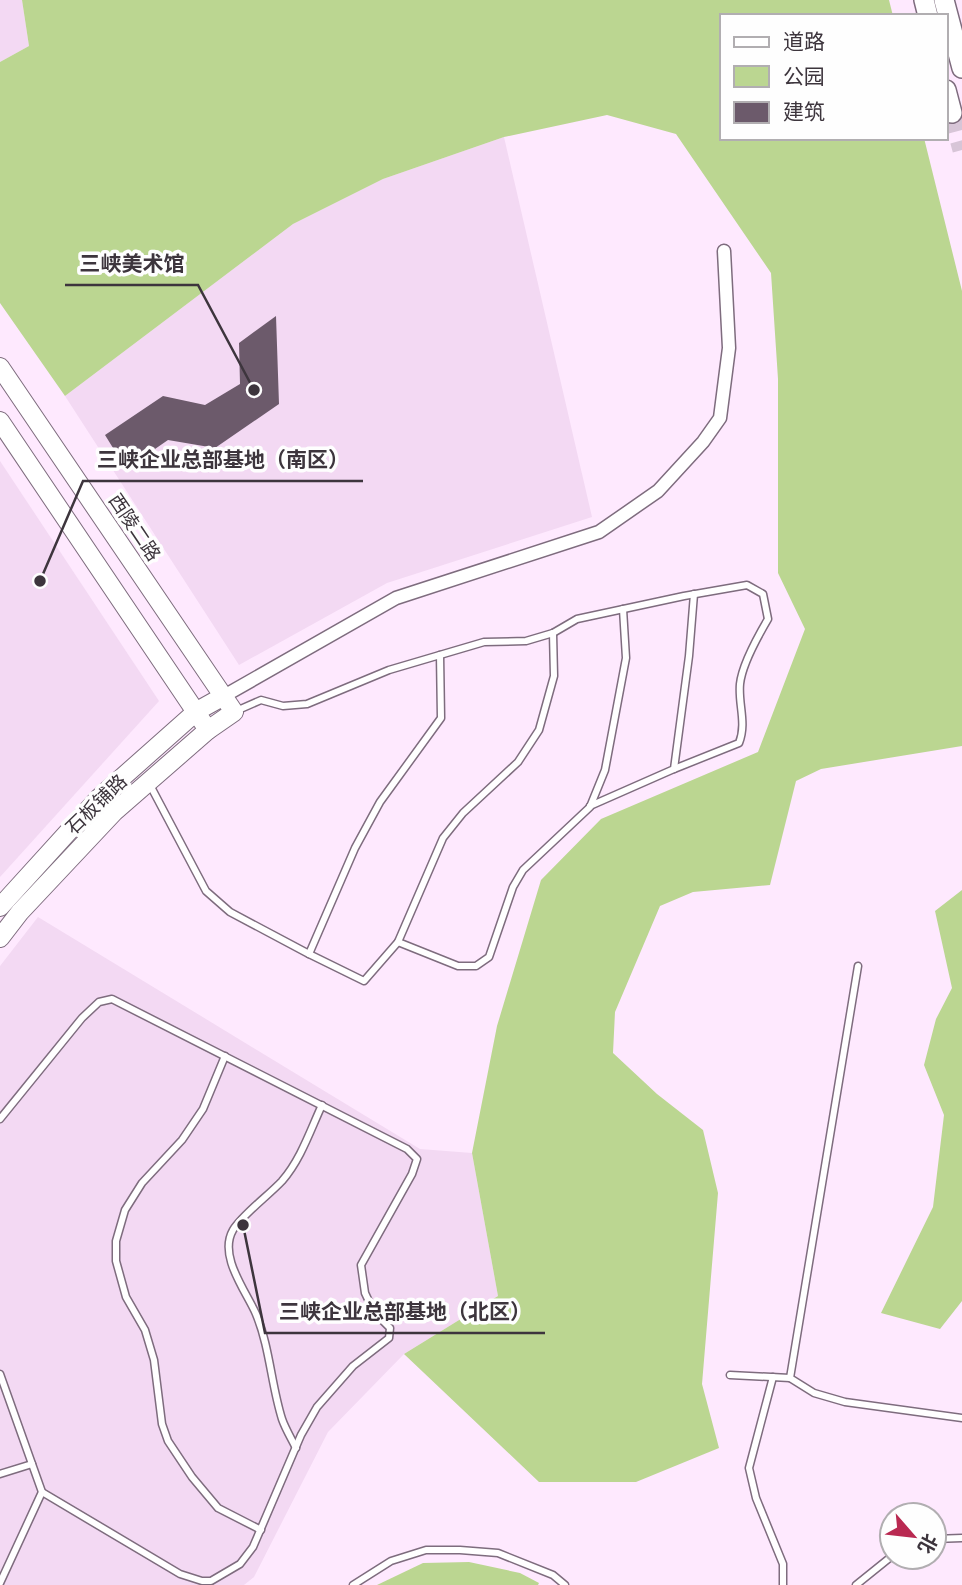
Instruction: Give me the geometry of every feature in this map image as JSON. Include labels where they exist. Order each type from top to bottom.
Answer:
[{"type":"main road","points":[[948,15],[962,68]]},
{"type":"main road","points":[[948,98],[952,113]]},
{"type":"main road","name":"西陵二路","points":[[0,367],[234,712]]},
{"type":"main road","points":[[0,421],[208,730]]},
{"type":"main road","name":"石板铺路","points":[[0,907],[99,798],[197,711],[224,696]]},
{"type":"main road","name":"石板铺路","points":[[0,938],[20,912],[114,812],[208,730],[234,712]]},
{"type":"street","points":[[224,696],[396,598],[599,532],[658,491],[703,442],[720,418],[729,348],[724,251]]},
{"type":"lane","points":[[234,712],[261,700],[283,706],[307,704],[389,670],[484,642],[526,641],[553,633],[577,619],[747,585],[763,594],[768,619],[752,646],[740,683],[743,733],[739,743],[590,807],[523,870],[513,887],[489,957],[477,966],[458,966],[398,942]]},
{"type":"lane","points":[[674,769],[690,656],[694,594]]},
{"type":"lane","points":[[590,807],[605,770],[626,658],[623,609]]},
{"type":"lane","points":[[148,782],[206,891],[230,912],[364,981],[398,942],[443,838],[463,813],[518,762],[539,730],[554,676],[553,633]]},
{"type":"lane","points":[[309,954],[355,848],[380,802],[441,718],[440,655]]},
{"type":"lane","points":[[790,1378],[858,966]]},
{"type":"lane","points":[[0,1119],[82,1018],[99,1002],[112,999],[407,1149],[417,1159],[361,1265],[365,1293],[374,1312],[390,1328],[389,1338],[353,1366],[317,1407],[253,1547],[240,1564],[211,1581],[180,1574],[41,1492]]},
{"type":"lane","points":[[225,1056],[203,1110],[183,1140],[142,1183],[125,1210],[116,1241],[116,1261],[126,1297],[145,1330],[154,1360],[162,1424],[168,1441],[192,1477],[218,1508],[261,1530]]},
{"type":"lane","points":[[296,1448],[282,1420],[267,1346],[257,1316],[245,1289],[233,1271],[228,1247],[233,1230],[283,1180],[298,1159],[322,1105]]},
{"type":"lane","points":[[0,1374],[41,1492],[0,1583]]},
{"type":"lane","points":[[730,1375],[790,1378],[814,1393],[845,1402],[962,1418]]},
{"type":"lane","points":[[773,1377],[749,1468],[756,1498],[783,1564],[783,1585]]},
{"type":"lane","points":[[0,1474],[32,1464]]},
{"type":"lane","points":[[353,1585],[391,1561],[426,1550],[460,1550],[498,1553],[553,1574],[565,1585]]},
{"type":"lane","points":[[856,1585],[878,1567]]},
{"type":"shaded area","points":[[0,0],[22,0],[29,46],[0,62]]},
{"type":"shaded area","points":[[504,137],[592,517],[387,583],[239,665],[65,396],[293,224],[383,179]]},
{"type":"shaded area","points":[[0,461],[159,701],[0,877]]},
{"type":"shaded area","points":[[38,917],[420,1149],[472,1153],[498,1296],[404,1354],[328,1432],[254,1577],[244,1585],[0,1585],[0,966]]},
{"type":"green space","points":[[22,0],[889,0],[892,14],[720,14],[720,140],[924,140],[962,291],[962,746],[821,769],[796,781],[770,885],[693,892],[660,906],[615,1012],[613,1053],[657,1094],[703,1130],[718,1193],[702,1384],[719,1448],[636,1482],[539,1482],[404,1354],[498,1296],[472,1153],[497,1026],[541,880],[601,819],[758,752],[805,629],[778,573],[778,379],[771,273],[676,134],[607,115],[504,137],[383,179],[293,224],[65,396],[0,303],[0,62],[29,46]]},
{"type":"green space","points":[[962,890],[962,1301],[940,1329],[881,1313],[933,1207],[944,1115],[924,1065],[936,1019],[952,988],[935,911]]},
{"type":"green space","points":[[469,1562],[520,1573],[539,1583],[377,1585],[423,1563]]},
{"type":"building","points":[[276,316],[279,404],[215,448],[168,440],[126,469],[105,435],[163,396],[205,405],[240,384],[239,343]]},
{"type":"tunnel","points":[[952,113],[962,150]]},
{"type":"place","name":"三峡美术馆","points":[[254,390]]},
{"type":"place","name":"三峡企业总部基地（南区）","points":[[40,581]]},
{"type":"place","name":"三峡企业总部基地（北区）","points":[[243,1225]]}]
